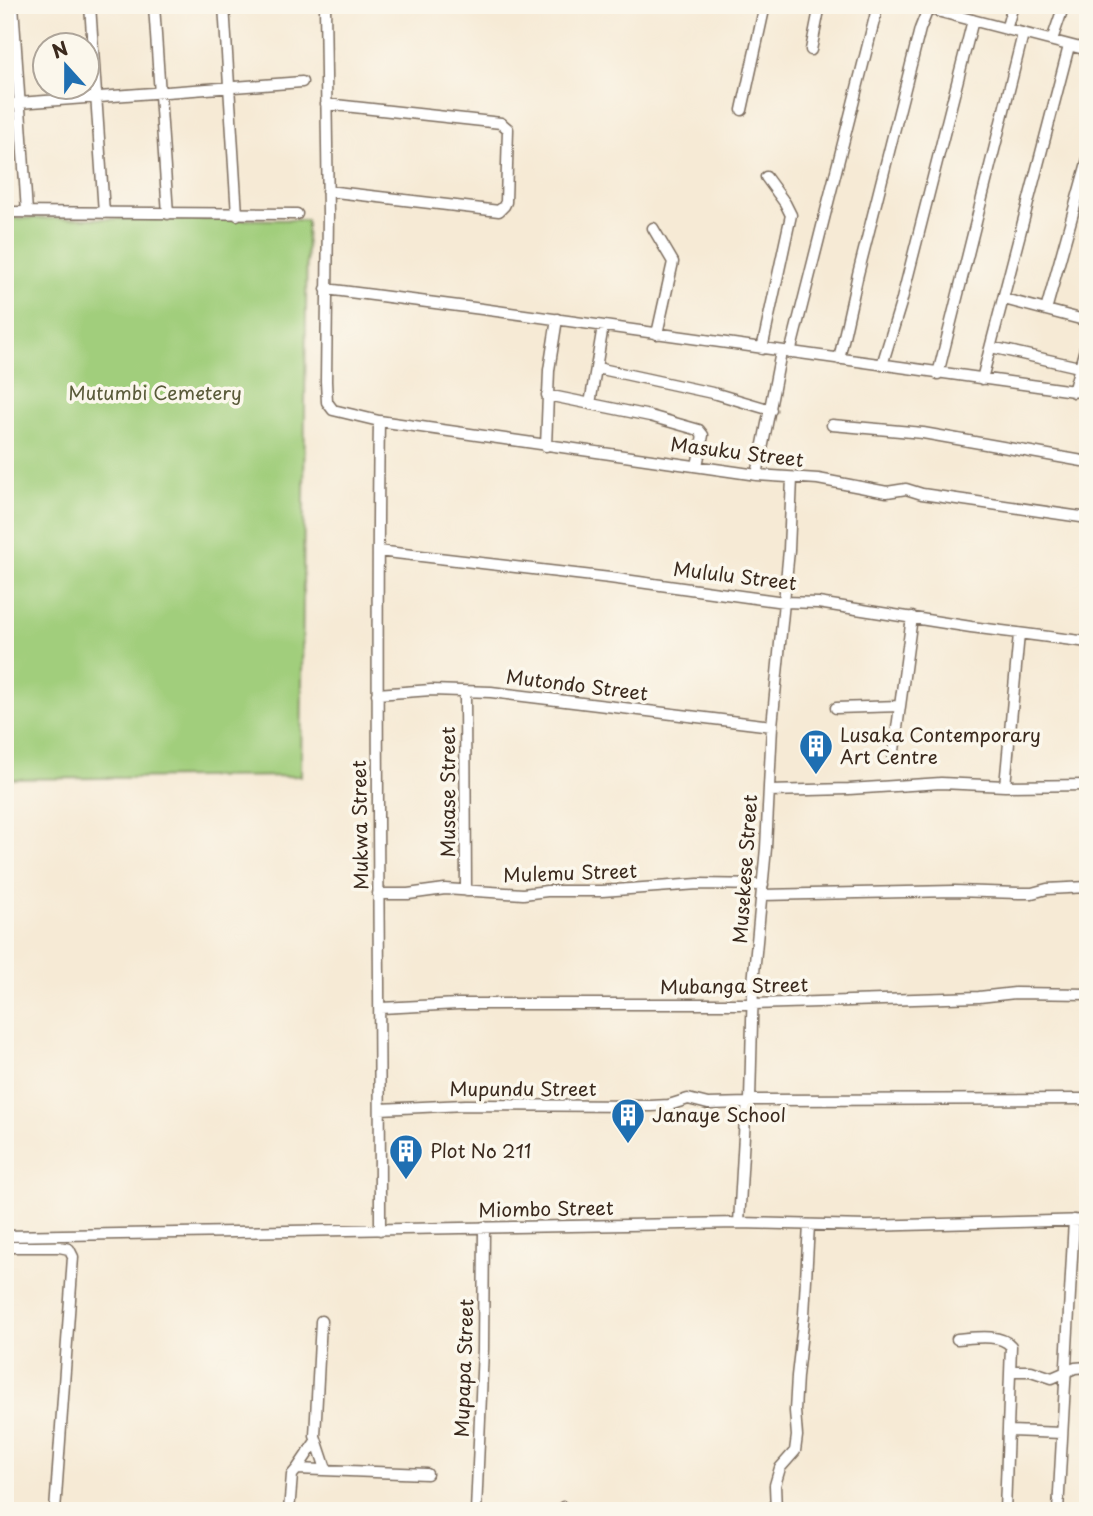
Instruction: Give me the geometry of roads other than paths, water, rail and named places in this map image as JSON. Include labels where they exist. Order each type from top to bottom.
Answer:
[{"type":"street","points":[[13,5],[27,212]]},
{"type":"street","points":[[90,5],[92,32]]},
{"type":"street","points":[[155,5],[168,214]]},
{"type":"street","points":[[224,5],[237,215]]},
{"type":"street","name":"Masuku Street","points":[[325,5],[327,402],[333,410],[379,421],[546,446],[757,475],[843,483],[887,492],[906,489],[922,494],[1088,518]]},
{"type":"street","points":[[742,110],[765,5]]},
{"type":"street","points":[[811,50],[820,5]]},
{"type":"street","points":[[757,475],[785,352],[878,5]]},
{"type":"street","points":[[916,5],[928,9],[959,10],[973,20],[1088,50]]},
{"type":"street","points":[[1006,30],[1013,5]]},
{"type":"street","points":[[1052,40],[1064,5]]},
{"type":"street","points":[[839,359],[920,29],[928,9]]},
{"type":"street","points":[[882,365],[929,198],[973,20]]},
{"type":"street","points":[[938,374],[1023,34]]},
{"type":"street","points":[[982,379],[1069,46]]},
{"type":"street","points":[[102,97],[302,82]]},
{"type":"street","points":[[5,104],[32,102]]},
{"type":"street","points":[[96,102],[104,213]]},
{"type":"street","points":[[326,104],[502,123],[508,129],[506,202],[499,211],[327,191]]},
{"type":"street","points":[[1046,310],[1088,159]]},
{"type":"street","points":[[762,349],[791,215],[766,177]]},
{"type":"street","points":[[5,212],[296,214]]},
{"type":"street","points":[[653,228],[673,262],[657,334]]},
{"type":"street","points":[[326,289],[1088,393]]},
{"type":"street","points":[[1004,299],[1088,321]]},
{"type":"street","points":[[546,446],[547,394],[557,319]]},
{"type":"street","points":[[590,404],[603,326]]},
{"type":"street","points":[[1073,392],[1088,338]]},
{"type":"street","points":[[991,347],[1079,367]]},
{"type":"street","points":[[597,368],[717,394],[771,410]]},
{"type":"street","points":[[547,394],[650,416],[699,430],[702,435],[697,466]]},
{"type":"street","name":"Mukwa Street","points":[[379,421],[377,694],[381,1008],[380,1230]]},
{"type":"street","points":[[832,425],[923,433],[1088,462]]},
{"type":"street","name":"Musekese Street","points":[[739,1223],[772,726],[793,478]]},
{"type":"street","name":"Mululu Street","points":[[377,551],[610,578],[784,602],[818,603],[1088,642]]},
{"type":"street","points":[[893,758],[912,617]]},
{"type":"street","points":[[1005,786],[1019,634]]},
{"type":"street","name":"Mutondo Street","points":[[377,694],[431,690],[491,692],[772,726]]},
{"type":"street","name":"Musase Street","points":[[465,693],[466,891]]},
{"type":"street","points":[[836,708],[900,706]]},
{"type":"street","points":[[769,791],[941,783],[1005,786],[1088,785]]},
{"type":"street","name":"Mulemu Street","points":[[378,894],[421,893],[445,889],[507,895],[698,884],[763,890],[1019,893],[1088,887]]},
{"type":"street","name":"Mubanga Street","points":[[381,1008],[458,1004],[753,1004],[1016,993],[1088,994]]},
{"type":"street","name":"Mupundu Street","points":[[380,1109],[466,1105],[651,1106],[669,1105],[688,1099],[708,1104],[749,1101],[1088,1099]]},
{"type":"street","points":[[1058,1511],[1074,1220]]},
{"type":"street","name":"Miombo Street","points":[[5,1236],[739,1223],[867,1226],[1088,1220]]},
{"type":"street","points":[[776,1511],[775,1485],[780,1468],[795,1451],[797,1436],[795,1411],[809,1225]]},
{"type":"street","name":"Mupapa Street","points":[[476,1511],[483,1349],[484,1227]]},
{"type":"street","points":[[5,1247],[59,1247],[69,1249],[73,1257],[55,1511]]},
{"type":"street","points":[[321,1321],[316,1441],[326,1469]]},
{"type":"street","points":[[957,1339],[1007,1341],[1013,1352],[1005,1511]]},
{"type":"street","points":[[1012,1371],[1031,1371],[1052,1378],[1075,1368],[1088,1367]]},
{"type":"street","points":[[1010,1430],[1062,1433]]},
{"type":"street","points":[[289,1511],[292,1475],[316,1441]]},
{"type":"street","points":[[297,1469],[427,1474]]},
{"type":"place","name":"Lusaka Contemporary Art Centre","points":[[816,776]]},
{"type":"place","name":"Janaye School","points":[[628,1145]]},
{"type":"place","name":"Plot No 211","points":[[406,1181]]},
{"type":"park label","name":"Mutumbi Cemetery","points":[[155,393]]}]
